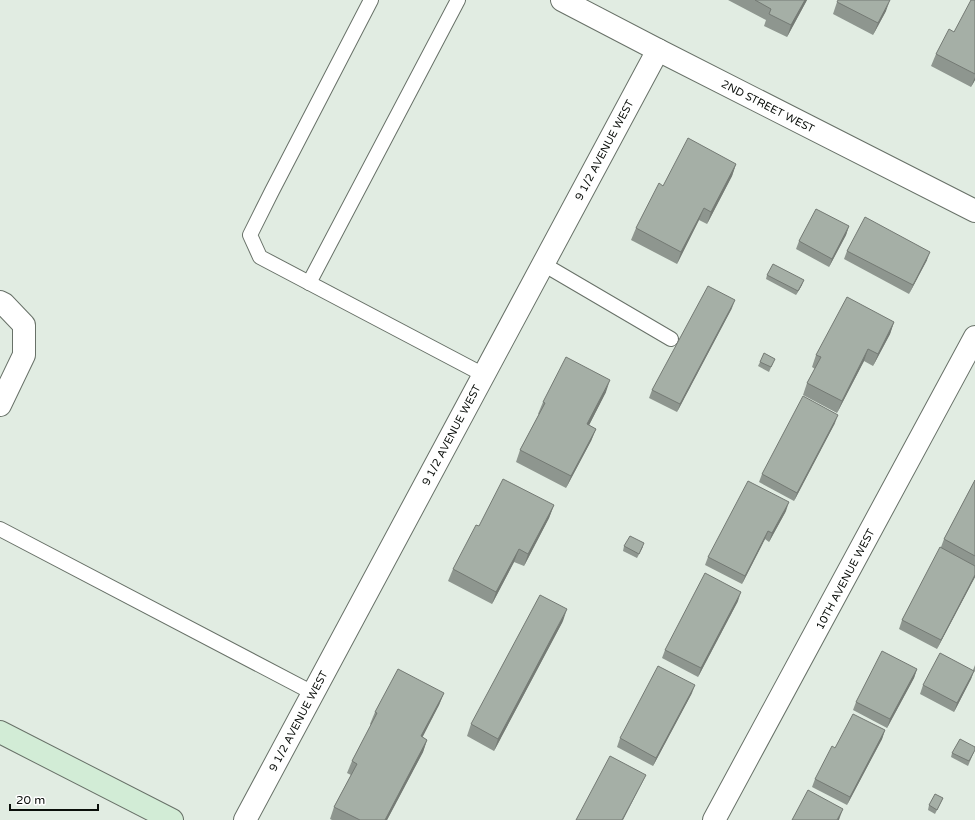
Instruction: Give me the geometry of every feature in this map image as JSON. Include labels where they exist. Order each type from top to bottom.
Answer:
[{"type":"main road","points":[[0,732],[172,820]]},
{"type":"street","name":"2ND STREET WEST","points":[[562,0],[975,211]]},
{"type":"street","name":"9 1/2 AVENUE WEST","points":[[245,820],[658,50]]},
{"type":"street","points":[[0,302],[4,304],[24,325],[24,355],[0,405]]},
{"type":"street","name":"10TH AVENUE WEST","points":[[714,820],[975,337]]},
{"type":"lane","points":[[372,0],[250,235],[260,257],[484,375]]},
{"type":"lane","points":[[309,283],[458,0]]},
{"type":"lane","points":[[543,264],[671,339]]},
{"type":"lane","points":[[0,529],[313,693]]},
{"type":"building","points":[[755,0],[805,0],[791,25],[769,14],[771,9]]},
{"type":"building","points":[[838,0],[890,0],[878,23],[837,2]]},
{"type":"building","points":[[971,0],[975,0],[975,74],[936,54],[949,29],[954,32]]},
{"type":"building","points":[[688,138],[736,164],[711,212],[704,208],[681,252],[636,228],[659,183],[663,186]]},
{"type":"building","points":[[816,209],[849,226],[832,259],[799,241]]},
{"type":"building","points":[[865,217],[930,252],[913,285],[847,251]]},
{"type":"building","points":[[773,264],[804,280],[798,291],[767,275]]},
{"type":"building","points":[[708,286],[735,300],[680,404],[652,390]]},
{"type":"building","points":[[847,297],[894,322],[878,354],[868,349],[842,401],[807,383],[821,357],[816,355]]},
{"type":"building","points":[[764,353],[775,359],[771,367],[760,362]]},
{"type":"building","points":[[566,357],[610,380],[587,424],[596,429],[571,476],[520,450],[545,403],[543,402]]},
{"type":"building","points":[[803,396],[838,415],[797,493],[762,474]]},
{"type":"building","points":[[503,479],[554,505],[528,554],[519,549],[496,592],[453,569],[476,525],[479,526]]},
{"type":"building","points":[[975,480],[975,556],[944,539]]},
{"type":"building","points":[[748,481],[789,502],[772,533],[768,531],[745,576],[708,557]]},
{"type":"building","points":[[630,536],[644,543],[639,554],[624,546]]},
{"type":"building","points":[[940,547],[975,566],[975,575],[941,640],[902,620]]},
{"type":"building","points":[[705,573],[741,592],[701,668],[665,650]]},
{"type":"building","points":[[540,595],[567,609],[498,739],[471,724]]},
{"type":"building","points":[[882,651],[917,669],[890,719],[856,702]]},
{"type":"building","points":[[940,653],[974,671],[957,703],[923,685]]},
{"type":"building","points":[[658,666],[695,685],[656,758],[620,738]]},
{"type":"building","points":[[398,669],[444,693],[421,736],[427,740],[385,820],[360,820],[334,807],[357,764],[352,761],[377,713],[375,712]]},
{"type":"building","points":[[853,714],[885,730],[850,797],[815,779],[832,746],[835,748]]},
{"type":"building","points":[[960,739],[975,747],[969,761],[952,753]]},
{"type":"building","points":[[610,756],[646,775],[622,820],[576,820]]},
{"type":"building","points":[[808,790],[843,809],[837,820],[792,820]]},
{"type":"building","points":[[935,794],[943,798],[937,810],[929,805]]}]
